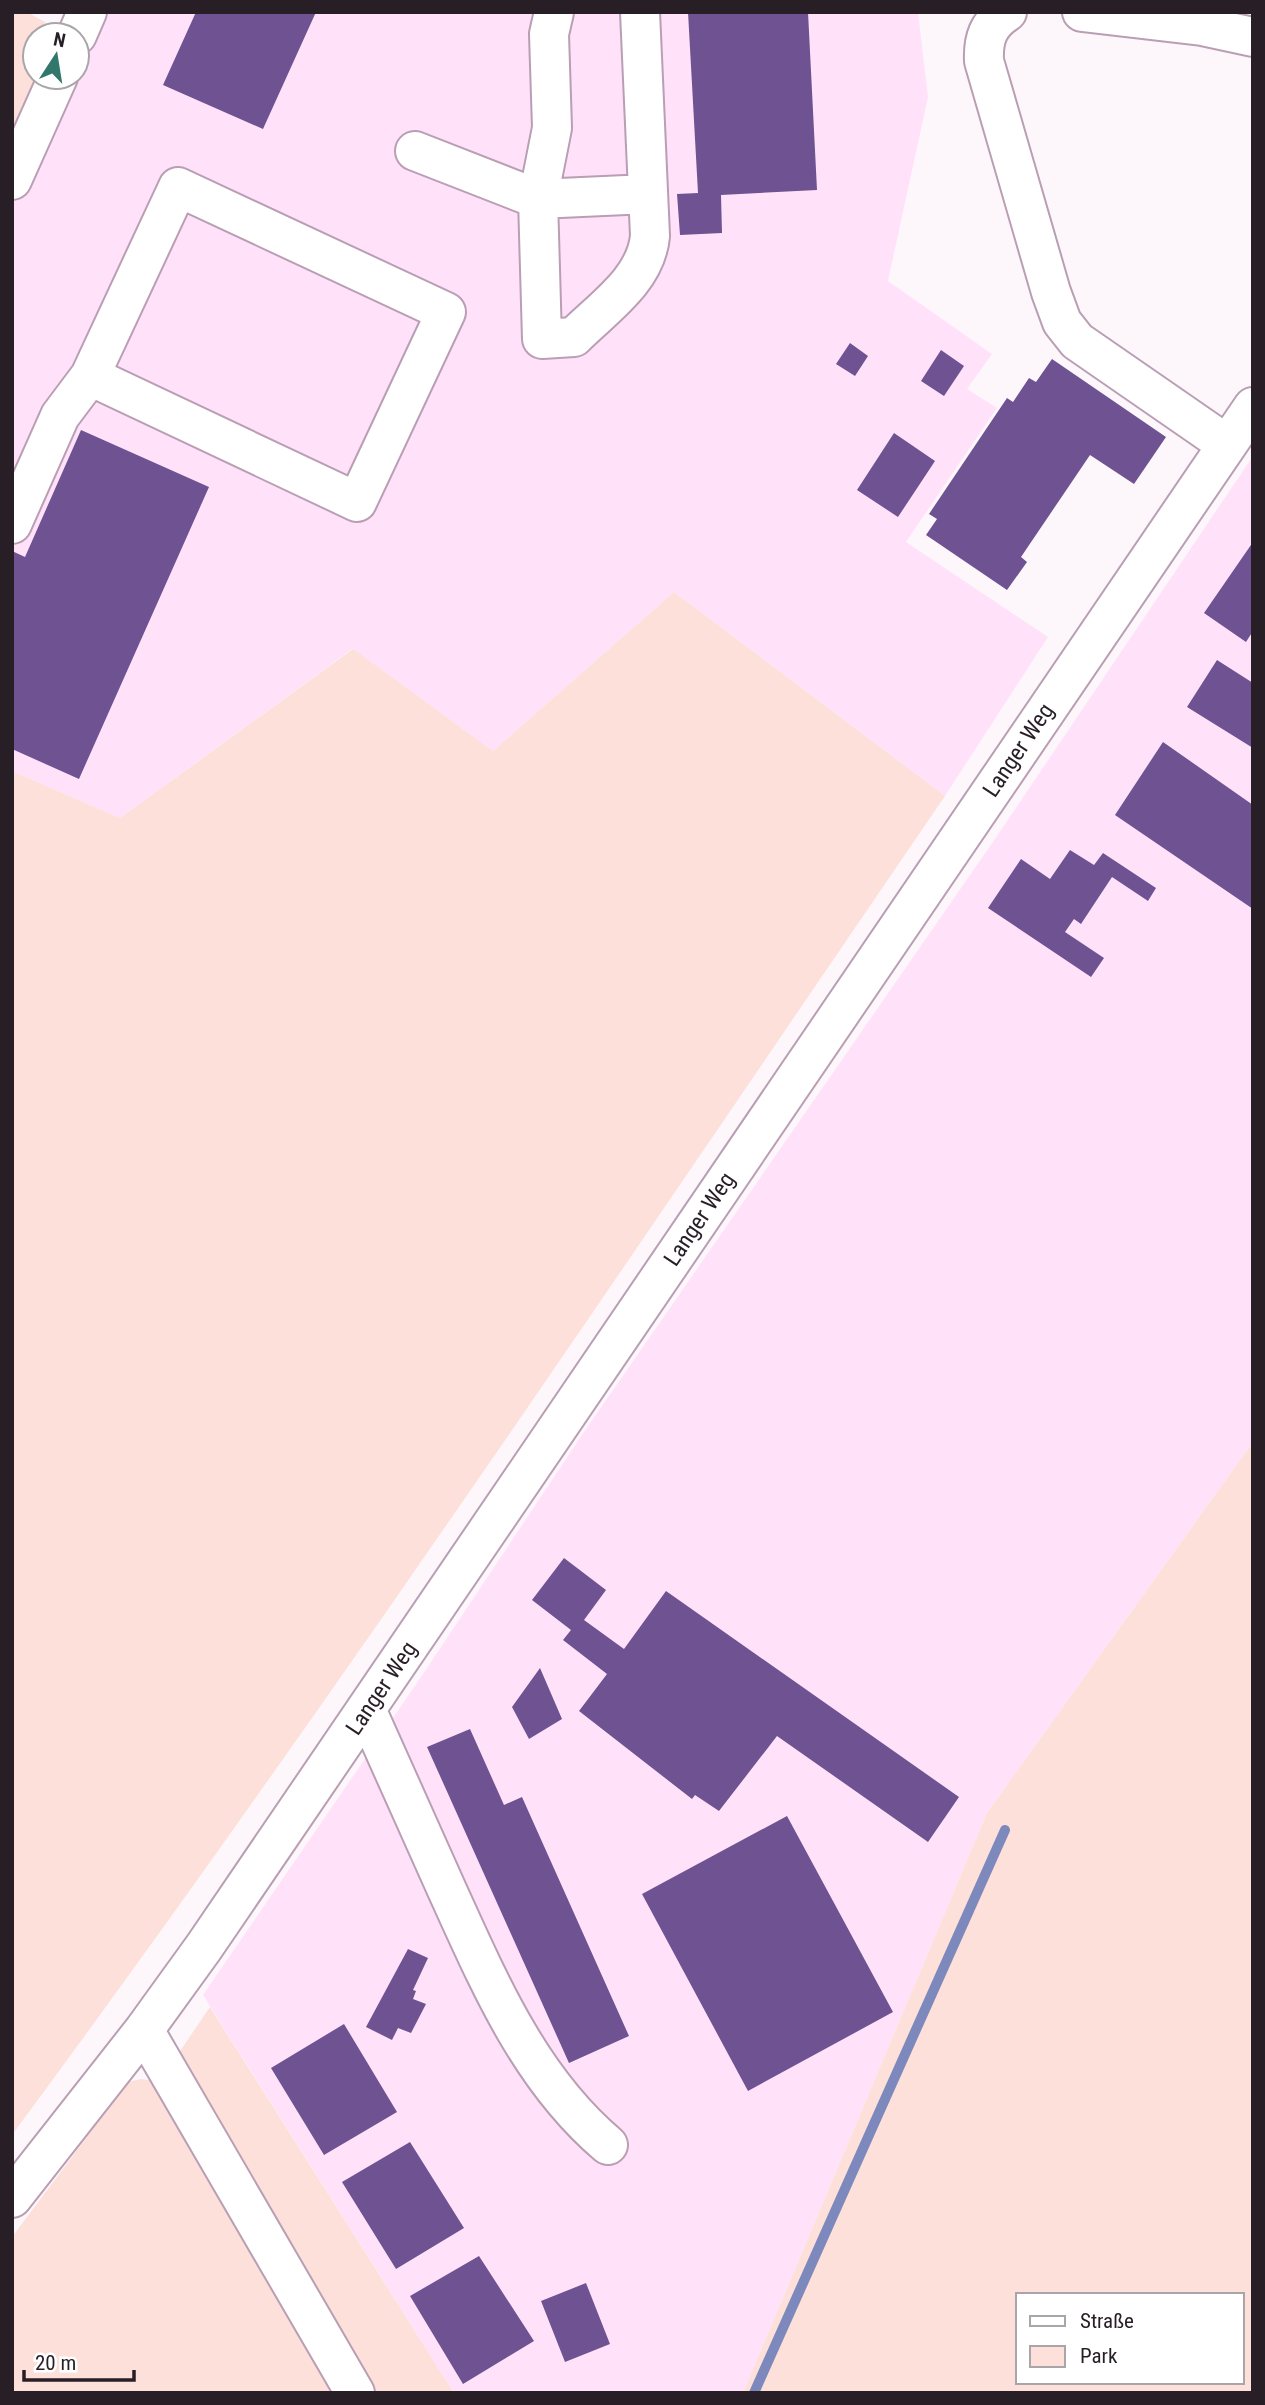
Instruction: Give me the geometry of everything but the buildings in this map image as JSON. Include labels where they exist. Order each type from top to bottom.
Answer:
[{"type":"street","points":[[554,12],[549,34],[552,128],[538,199],[542,339],[574,337],[638,273],[650,242],[640,12]]},
{"type":"street","points":[[1007,12],[997,19],[985,37],[984,61],[1062,322],[1084,347],[1226,444]]},
{"type":"street","points":[[1082,12],[1202,26],[1253,37]]},
{"type":"street","points":[[12,180],[52,91]]},
{"type":"street","points":[[415,151],[538,199],[648,194]]},
{"type":"street","points":[[12,524],[60,416],[90,376],[178,187],[446,312],[357,502],[90,376]]},
{"type":"street","name":"Langer Weg","points":[[12,2198],[144,2030],[366,1709],[1253,407]]},
{"type":"street","points":[[366,1709],[474,1951],[526,2048],[542,2076],[569,2109],[608,2145]]},
{"type":"street","points":[[144,2030],[355,2393]]},
{"type":"shaded area","points":[[94,12],[918,12],[928,97],[888,281],[992,354],[967,389],[997,408],[906,542],[1048,637],[945,796],[674,592],[493,751],[352,649],[120,818],[12,771],[12,197],[59,91],[91,91],[90,21]]},
{"type":"shaded area","points":[[1253,456],[1253,1442],[987,1813],[743,2393],[454,2393],[203,1995],[421,1677],[586,1429],[997,836]]},
{"type":"green space","points":[[14,12],[27,12],[43,21],[21,21],[21,91],[43,91],[12,162]]},
{"type":"green space","points":[[674,592],[945,796],[368,1638],[251,1805],[12,2135],[12,771],[120,818],[353,649],[493,751]]},
{"type":"green space","points":[[1253,1442],[1253,2393],[743,2393],[987,1813]]},
{"type":"green space","points":[[210,2007],[454,2393],[368,2393],[176,2057]]},
{"type":"green space","points":[[141,2079],[155,2081],[335,2393],[12,2393],[12,2237],[128,2082]]},
{"type":"waterway","points":[[754,2393],[1005,1830]]}]
